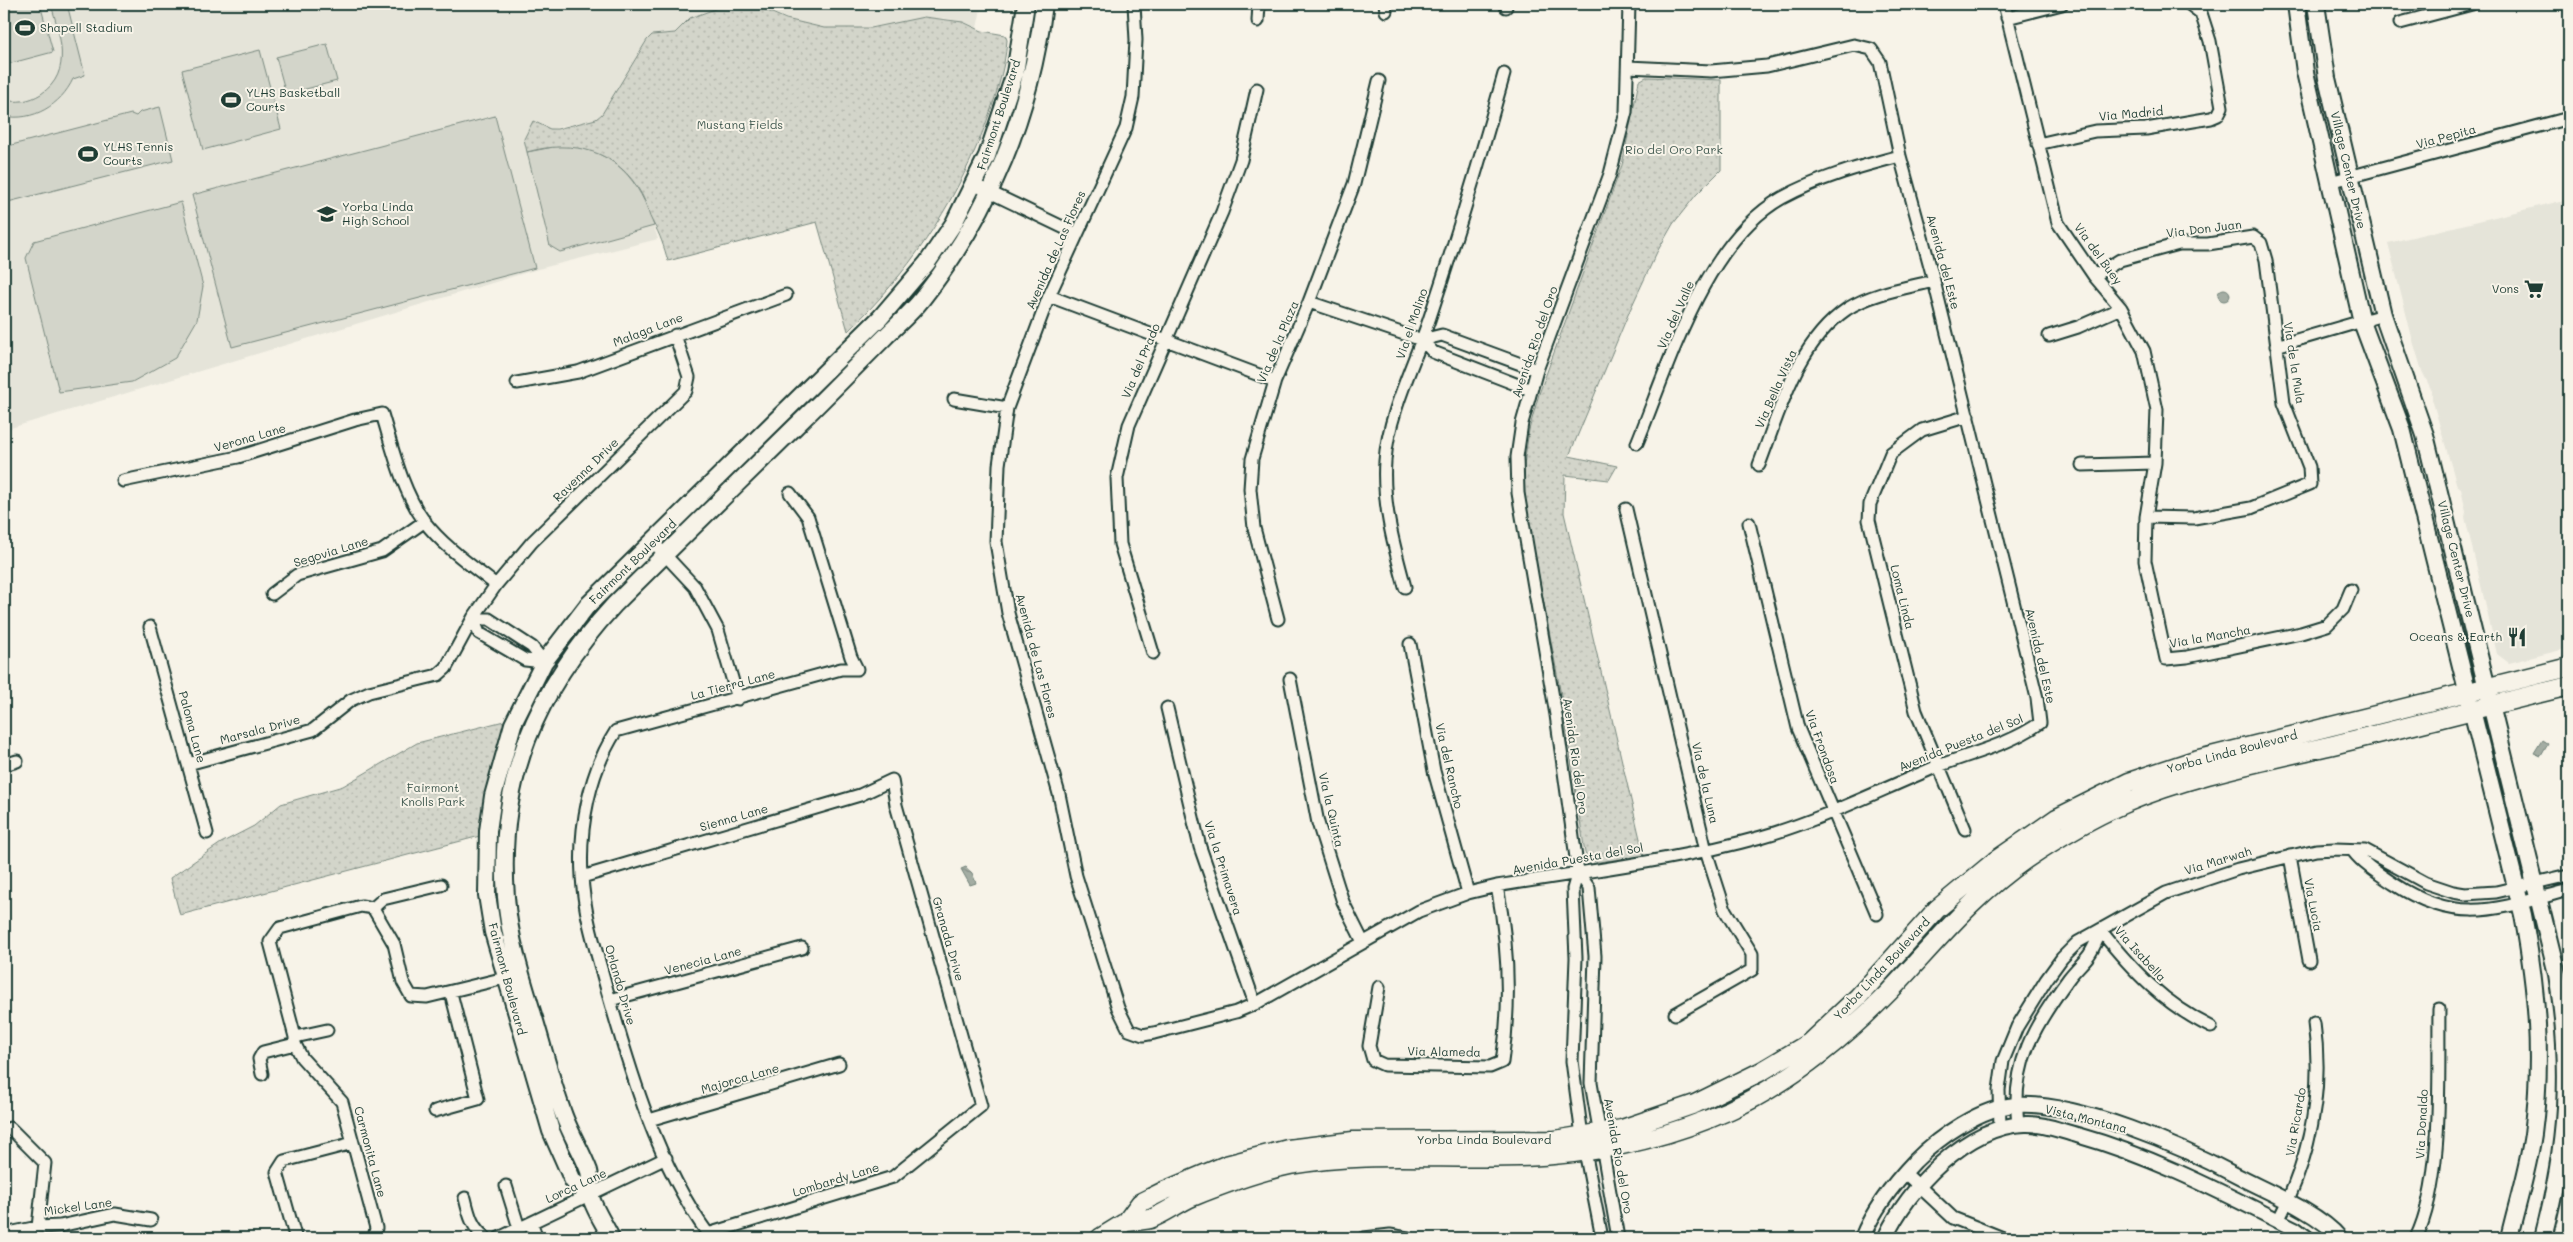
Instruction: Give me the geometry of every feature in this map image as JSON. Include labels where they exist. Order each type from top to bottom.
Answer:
[{"type":"main road","name":"Fairmont Boulevard","points":[[611,1238],[590,1195],[573,1181],[551,1131],[493,932],[487,895],[488,831],[492,796],[513,724],[544,662],[587,606],[886,312],[927,263],[954,223],[975,185],[987,156],[1015,73],[1024,30],[1026,4]]},
{"type":"main road","name":"Fairmont Boulevard","points":[[590,1195],[590,1173],[564,1116],[522,974],[506,898],[504,853],[510,800],[530,727],[560,672],[588,633],[920,300],[960,246],[990,192],[1013,140],[1028,89],[1044,4]]},
{"type":"main road","name":"Village Center Drive","points":[[2296,4],[2305,72],[2362,322],[2402,429],[2534,970],[2540,1047],[2532,1136],[2509,1238]]},
{"type":"main road","name":"Village Center Drive","points":[[2316,4],[2327,78],[2383,315],[2425,435],[2538,890],[2562,1006],[2567,1062],[2567,1104],[2563,1148],[2543,1238]]},
{"type":"main road","points":[[1024,30],[1040,32]]},
{"type":"main road","points":[[544,662],[560,672]]},
{"type":"main road","name":"Yorba Linda Boulevard","points":[[1100,1238],[1126,1222],[1140,1203],[1164,1191],[1242,1170],[1288,1149],[1353,1141],[1430,1139],[1499,1142],[1555,1140],[1592,1142],[1683,1129],[1745,1102],[1798,1071],[1845,1035],[1870,1011],[1975,900],[2023,861],[2076,828],[2120,805],[2157,791],[2231,769],[2470,710],[2490,696],[2569,667]]},
{"type":"main road","name":"Yorba Linda Boulevard","points":[[1592,1142],[1622,1129],[1695,1104],[1755,1075],[1809,1043],[1858,997],[1937,909],[1995,861],[2057,818],[2130,782],[2195,760],[2466,693],[2490,696],[2569,686]]},
{"type":"main road","points":[[505,978],[522,974]]},
{"type":"street","name":"Avenida de Las Flores","points":[[1129,1030],[1118,1008],[1076,876],[1059,794],[1008,613],[996,542],[999,465],[1007,408],[1049,296],[1126,128],[1133,97],[1136,40],[1134,4]]},
{"type":"street","points":[[1258,22],[1259,4]]},
{"type":"street","name":"Avenida Rio del Oro","points":[[1618,1238],[1572,1060],[1576,958],[1573,889],[1578,872],[1556,715],[1518,492],[1517,457],[1522,423],[1537,370],[1610,174],[1626,112],[1629,4]]},
{"type":"street","name":"Via del Buey","points":[[2004,4],[2058,223],[2094,276],[2121,308],[2144,352],[2157,410],[2155,463],[2146,517]]},
{"type":"street","points":[[2007,18],[2062,4]]},
{"type":"street","name":"Via Madrid","points":[[2038,144],[2094,131],[2146,128],[2211,118],[2218,115],[2222,107],[2210,41],[2201,13],[2189,4]]},
{"type":"street","points":[[2400,23],[2472,4]]},
{"type":"street","name":"Avenida del Este","points":[[1628,67],[1711,71],[1767,66],[1854,45],[1871,49],[1880,62],[1900,156],[1934,281],[2037,698],[2040,723]]},
{"type":"street","name":"Via el Molino","points":[[1405,587],[1391,537],[1387,507],[1385,460],[1397,404],[1422,340],[1467,205],[1504,74]]},
{"type":"street","name":"Via de la Plaza","points":[[1278,619],[1254,528],[1250,489],[1252,459],[1275,381],[1309,302],[1354,184],[1379,81]]},
{"type":"street","name":"Via del Prado","points":[[1153,653],[1120,544],[1117,478],[1129,425],[1226,204],[1241,160],[1257,89]]},
{"type":"street","name":"Via Pepita","points":[[2330,182],[2569,118]]},
{"type":"street","name":"Via del Valle","points":[[1637,443],[1696,298],[1720,258],[1743,229],[1780,199],[1831,175],[1900,156]]},
{"type":"street","points":[[975,185],[1076,234]]},
{"type":"street","name":"Via Don Juan","points":[[2094,276],[2120,260],[2179,244],[2208,244],[2253,237],[2261,243]]},
{"type":"street","name":"Via de la Mula","points":[[2146,517],[2194,518],[2251,508],[2310,484],[2309,467],[2284,403],[2266,260],[2261,243]]},
{"type":"street","name":"Via Bella Vista","points":[[1758,465],[1794,374],[1807,351],[1822,332],[1848,309],[1873,297],[1934,281]]},
{"type":"street","name":"Malaga Lane","points":[[517,383],[578,372],[675,334],[786,295]]},
{"type":"street","points":[[1049,296],[1275,381]]},
{"type":"street","points":[[1309,302],[1422,340],[1433,352],[1531,390]]},
{"type":"street","points":[[2049,336],[2078,327],[2121,308]]},
{"type":"street","points":[[2276,346],[2383,315]]},
{"type":"street","name":"Ravenna Drive","points":[[473,618],[496,584],[532,542],[686,391],[688,377],[675,334]]},
{"type":"street","points":[[1422,340],[1442,335],[1537,370]]},
{"type":"street","points":[[954,399],[1007,408]]},
{"type":"street","name":"Verona Lane","points":[[123,481],[238,457],[355,420],[382,414],[403,479],[425,521]]},
{"type":"street","name":"Loma Linda","points":[[1965,828],[1937,766],[1916,711],[1870,520],[1870,504],[1891,453],[1922,430],[1968,416]]},
{"type":"street","points":[[2082,465],[2155,463]]},
{"type":"street","name":"La Tierra Lane","points":[[616,731],[738,699],[840,669],[857,669],[851,657],[808,517],[790,493]]},
{"type":"street","name":"Via de la Luna","points":[[1626,509],[1706,851],[1725,910],[1752,954],[1752,970],[1675,1014]]},
{"type":"street","name":"Via la Mancha","points":[[2146,517],[2144,561],[2166,659],[2187,657],[2302,633],[2328,625],[2343,609],[2351,590]]},
{"type":"street","points":[[425,521],[458,555],[496,584]]},
{"type":"street","name":"Segovia Lane","points":[[272,594],[297,575],[382,551],[425,521]]},
{"type":"street","name":"Via Frondosa","points":[[1749,523],[1798,728],[1832,812],[1877,914]]},
{"type":"street","points":[[653,542],[695,588],[718,630],[738,699]]},
{"type":"street","points":[[473,618],[489,619],[532,647],[544,662],[525,660],[479,633],[473,618]]},
{"type":"street","name":"Marsala Drive","points":[[188,764],[313,730],[351,700],[368,692],[438,675],[446,668],[473,618]]},
{"type":"street","name":"Paloma Lane","points":[[150,627],[207,834]]},
{"type":"street","name":"Via del Rancho","points":[[1410,644],[1434,770],[1468,893]]},
{"type":"street","name":"Via la Quinta","points":[[1290,679],[1324,842],[1344,902],[1363,942]]},
{"type":"street","name":"Via la Primavera","points":[[1167,708],[1200,847],[1256,1004]]},
{"type":"street","name":"Avenida Puesta del Sol","points":[[1129,1030],[1143,1035],[1154,1033],[1217,1018],[1256,1004],[1419,911],[1468,893],[1497,886],[1706,851],[1762,836],[1832,812],[1937,766],[2024,734],[2040,723]]},
{"type":"street","name":"Orlando Drive","points":[[616,731],[608,744],[592,786],[583,824],[582,877],[591,934],[630,1069],[649,1120],[698,1220],[708,1234]]},
{"type":"street","points":[[4,765],[17,761]]},
{"type":"street","name":"Sienna Lane","points":[[582,877],[860,795],[892,780]]},
{"type":"street","name":"Granada Drive","points":[[892,780],[896,806],[981,1106]]},
{"type":"street","name":"Via Marwah","points":[[2000,1128],[1999,1108],[2003,1061],[2008,1045],[2026,1011],[2062,958],[2078,942],[2144,904],[2186,885],[2316,850],[2365,850],[2374,853],[2426,883],[2453,892],[2517,894],[2538,890],[2569,890]]},
{"type":"street","name":"Via Marwah","points":[[2352,851],[2367,866],[2417,898],[2436,906],[2466,911],[2493,908],[2517,894]]},
{"type":"street","name":"Via Lucia","points":[[2290,856],[2309,960]]},
{"type":"street","name":"Avenida Rio del Oro","points":[[1578,872],[1589,888],[1595,956],[1591,1083],[1592,1142],[1602,1238]]},
{"type":"street","name":"Via Marwah","points":[[2538,890],[2569,875]]},
{"type":"street","points":[[441,885],[383,899],[372,908],[394,944],[403,982],[411,996],[427,997],[505,978]]},
{"type":"street","name":"Via Alameda","points":[[1379,987],[1368,1046],[1373,1060],[1384,1065],[1490,1067],[1502,1062],[1507,951],[1497,886]]},
{"type":"street","name":"Carmonita Lane","points":[[372,908],[361,906],[280,928],[270,942],[295,1041],[302,1058],[342,1102],[376,1228],[374,1238]]},
{"type":"street","points":[[2018,1125],[2015,1105],[2019,1070],[2032,1033],[2057,994],[2090,954],[2100,931]]},
{"type":"street","name":"Via Isabella","points":[[2100,931],[2132,970],[2156,992],[2185,1015],[2211,1027]]},
{"type":"street","name":"Venecia Lane","points":[[610,1000],[802,948]]},
{"type":"street","points":[[435,1111],[478,1099],[451,992]]},
{"type":"street","name":"Via Donaldo","points":[[2416,1238],[2427,1202],[2434,1165],[2438,1121],[2439,1009]]},
{"type":"street","name":"Via Ricardo","points":[[2278,1221],[2308,1149],[2317,1066],[2314,1023]]},
{"type":"street","points":[[262,1074],[259,1059],[263,1052],[327,1030]]},
{"type":"street","name":"Majorca Lane","points":[[649,1120],[839,1064]]},
{"type":"street","name":"Vista Montana","points":[[1862,1238],[1873,1213],[1923,1153],[1964,1123],[1999,1108],[2015,1105],[2065,1111],[2148,1136],[2201,1157],[2320,1222],[2340,1238]]},
{"type":"street","name":"Lombardy Lane","points":[[708,1234],[893,1177],[981,1106]]},
{"type":"street","name":"Vista Montana","points":[[1884,1238],[1892,1222],[1917,1186],[1949,1156],[2000,1128],[2027,1124],[2052,1128],[2113,1145],[2182,1172],[2307,1238]]},
{"type":"street","name":"Mickel Lane","points":[[10,1128],[45,1163],[38,1227]]},
{"type":"street","points":[[295,1236],[277,1172],[280,1166],[284,1160],[353,1143]]},
{"type":"street","name":"Lorca Lane","points":[[498,1238],[666,1158]]},
{"type":"street","points":[[1905,1173],[1953,1218],[2002,1238]]},
{"type":"street","points":[[506,1186],[519,1228]]},
{"type":"street","points":[[465,1198],[471,1221],[478,1232],[486,1238]]},
{"type":"street","name":"Mickel Lane","points":[[4,1234],[38,1227],[60,1226],[115,1214],[151,1220]]},
{"type":"street","points":[[532,1222],[536,1238]]},
{"type":"street","points":[[1364,1238],[1390,1236],[1408,1238]]},
{"type":"shaded area","name":"Yorba Linda High School","points":[[4,4],[729,4],[691,18],[675,33],[652,36],[647,40],[607,108],[596,119],[550,129],[534,121],[524,139],[647,205],[658,239],[538,269],[4,430]]},
{"type":"shaded area","points":[[751,4],[1014,4],[1008,12],[981,9],[977,28],[963,22],[943,18],[854,29],[824,28],[799,23]]},
{"type":"shaded area","points":[[2569,199],[2569,648],[2509,663],[2497,654],[2465,517],[2466,512],[2461,489],[2457,486],[2432,399],[2432,391],[2422,371],[2413,341],[2388,243]]},
{"type":"green space","name":"Shapell Stadium","points":[[4,4],[40,4],[53,52],[4,65]]},
{"type":"green space","points":[[51,4],[67,4],[85,75],[73,79],[61,97],[45,110],[25,116],[4,116],[4,100],[23,101],[37,96],[51,85],[58,75],[61,64],[60,40]]},
{"type":"green space","name":"Mustang Fields","points":[[729,4],[751,4],[786,19],[824,28],[871,28],[924,17],[963,22],[982,31],[1005,35],[1007,40],[1001,75],[991,109],[971,160],[957,187],[942,214],[909,263],[890,287],[848,331],[817,222],[668,261],[662,241],[651,220],[644,198],[632,180],[620,167],[607,158],[577,148],[544,148],[527,152],[524,139],[533,121],[550,129],[557,129],[596,119],[602,114],[647,40],[652,35],[675,33],[690,18]]},
{"type":"green space","points":[[327,44],[337,81],[286,94],[276,57]]},
{"type":"green space","name":"YLHS Basketball Courts","points":[[260,50],[281,129],[203,150],[182,70]]},
{"type":"green space","name":"Rio del Oro Park","points":[[1646,77],[1721,80],[1721,170],[1696,195],[1673,224],[1657,252],[1630,310],[1569,456],[1617,466],[1609,480],[1565,475],[1564,513],[1644,856],[1598,862],[1588,860],[1585,853],[1561,695],[1525,501],[1524,465],[1529,430],[1539,394],[1622,165],[1639,81]]},
{"type":"green space","name":"YLHS Tennis Courts","points":[[160,107],[173,160],[4,203],[4,147],[131,114],[136,116],[140,112]]},
{"type":"green space","points":[[495,116],[535,268],[232,347],[192,195]]},
{"type":"green space","points":[[564,145],[582,148],[598,154],[623,170],[641,194],[654,226],[560,252],[550,246],[527,152]]},
{"type":"green space","points":[[181,202],[203,286],[197,320],[175,358],[132,382],[59,392],[26,258],[34,241]]},
{"type":"green space","name":"Fairmont Knolls Park","points":[[508,720],[491,772],[480,836],[180,915],[170,878],[221,843],[254,826],[281,804],[343,786],[417,743]]},
{"type":"water","points":[[2222,289],[2226,289],[2230,295],[2226,301],[2222,301],[2218,297],[2218,293]]},
{"type":"water","points":[[2542,740],[2548,744],[2541,756],[2534,753]]},
{"type":"water","points":[[966,867],[972,873],[976,883],[970,885],[961,869]]},
{"type":"place","name":"Shapell Stadium","points":[[25,28]]},
{"type":"place","name":"YLHS Basketball Courts","points":[[231,100]]},
{"type":"place","name":"YLHS Tennis Courts","points":[[88,154]]},
{"type":"place","name":"Yorba Linda High School","points":[[327,214]]},
{"type":"place","name":"Vons","points":[[2534,289]]},
{"type":"place","name":"Oceans & Earth","points":[[2517,637]]}]
